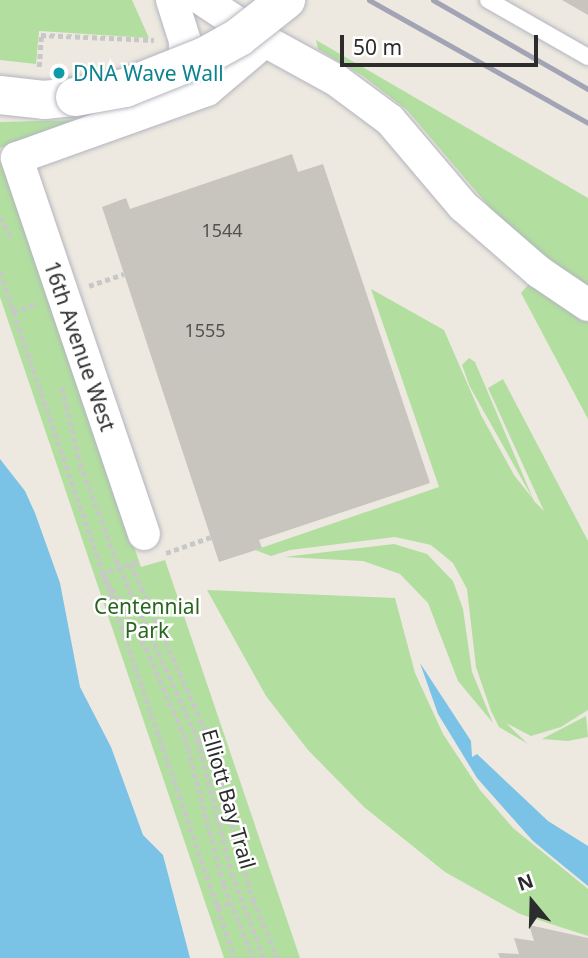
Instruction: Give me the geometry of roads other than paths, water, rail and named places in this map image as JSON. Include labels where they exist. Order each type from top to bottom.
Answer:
[{"type":"street","points":[[172,0],[185,41],[186,80],[176,103]]},
{"type":"street","points":[[203,0],[265,41],[336,80],[390,120],[463,206],[539,272],[588,305]]},
{"type":"street","points":[[0,94],[44,100],[125,88],[183,66],[239,37],[286,0]]},
{"type":"street","points":[[176,103],[223,80],[265,41]]},
{"type":"street","name":"16th Avenue West","points":[[144,534],[17,159],[176,103]]},
{"type":"lane","points":[[488,0],[588,57]]},
{"type":"water","points":[[0,459],[25,491],[35,513],[60,583],[80,687],[111,747],[143,835],[163,855],[190,958],[0,958]]},
{"type":"water","points":[[420,663],[471,741],[472,757],[477,754],[548,821],[588,846],[588,886],[533,841],[477,778],[438,714]]},
{"type":"railway","points":[[369,0],[588,123]]},
{"type":"railway","points":[[433,0],[588,89]]},
{"type":"place","name":"DNA Wave Wall","points":[[59,73]]},
{"type":"park label","name":"Centennial Park","points":[[147,618]]}]
